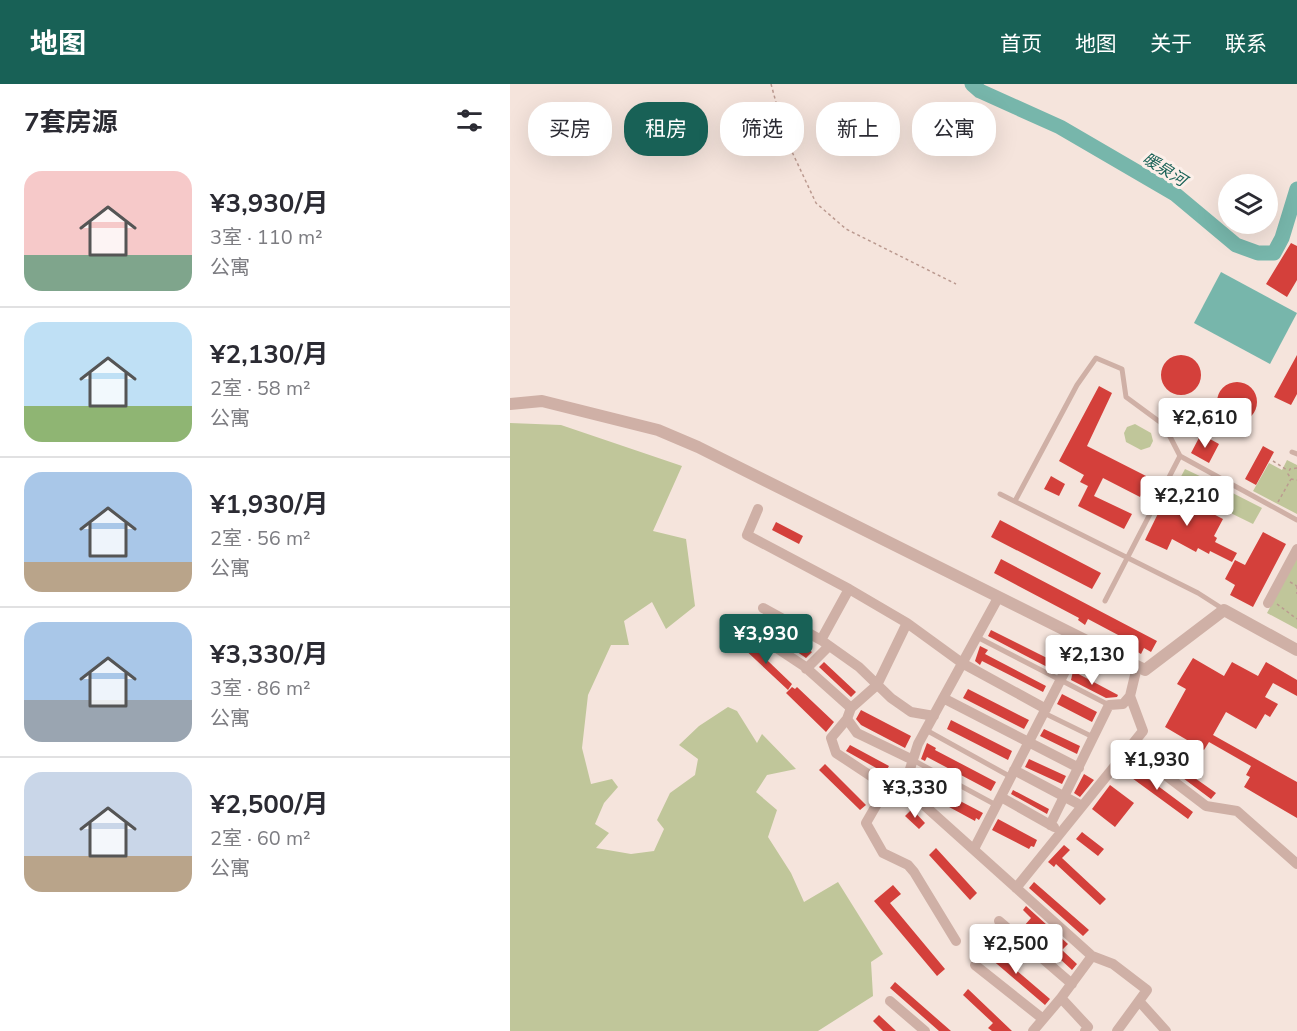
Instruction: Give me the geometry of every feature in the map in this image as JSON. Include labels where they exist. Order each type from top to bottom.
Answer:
[{"type":"street","points":[[510,404],[542,401],[658,430],[698,447],[1145,670],[1224,610],[1297,650]]},
{"type":"street","points":[[758,509],[747,535],[849,589],[907,623],[962,663],[1045,711]]},
{"type":"street","points":[[1268,601],[1297,549]]},
{"type":"street","points":[[806,669],[825,643],[849,589]]},
{"type":"street","points":[[998,598],[926,730],[910,769],[925,806],[1092,956],[1113,964],[1147,990],[1117,1031]]},
{"type":"street","points":[[763,609],[825,643],[859,667],[910,712],[934,716]]},
{"type":"street","points":[[907,623],[877,685],[852,708],[847,719],[831,738],[836,753],[883,784],[885,790],[866,823],[883,853],[908,865],[914,872],[956,941]]},
{"type":"street","points":[[757,634],[806,669],[852,708]]},
{"type":"street","points":[[974,849],[1081,640]]},
{"type":"street","points":[[1050,825],[1108,705],[1123,704],[1130,696],[1137,667]]},
{"type":"street","points":[[1016,888],[1143,731],[1130,696]]},
{"type":"street","points":[[943,698],[1078,768]]},
{"type":"street","points":[[847,719],[857,733],[913,760]]},
{"type":"street","points":[[1130,748],[1206,806],[1237,811],[1297,864]]},
{"type":"street","points":[[1013,773],[1082,806]]},
{"type":"street","points":[[998,801],[1062,832]]},
{"type":"street","points":[[999,921],[1071,984]]},
{"type":"street","points":[[1033,1031],[1092,956]]},
{"type":"street","points":[[975,965],[1043,1019]]},
{"type":"street","points":[[1061,998],[1089,1030]]},
{"type":"street","points":[[1139,1001],[1166,1031]]},
{"type":"street","points":[[890,1002],[925,1031]]},
{"type":"lane","points":[[1015,501],[1077,385],[1096,358],[1122,369],[1126,397],[1164,425],[1180,456],[1297,520]]},
{"type":"lane","points":[[1106,601],[1180,456]]},
{"type":"lane","points":[[1000,494],[1197,593],[1224,610]]},
{"type":"lane","points":[[977,637],[1108,705]]},
{"type":"lane","points":[[1045,711],[1093,737]]},
{"type":"lane","points":[[926,730],[1013,773]]},
{"type":"lane","points":[[913,760],[998,801]]},
{"type":"path","points":[[771,84],[786,139],[816,203],[846,229],[956,284]]},
{"type":"path","points":[[1273,461],[1289,471],[1291,479],[1275,508]]},
{"type":"path","points":[[1289,471],[1297,468]]},
{"type":"path","points":[[1291,479],[1297,480]]},
{"type":"path","points":[[1297,586],[1297,594]]},
{"type":"path","points":[[1268,601],[1297,619]]},
{"type":"green space","points":[[510,423],[561,425],[682,466],[653,531],[686,539],[695,606],[666,629],[652,602],[624,621],[629,645],[611,645],[588,695],[582,748],[591,784],[612,779],[618,787],[604,803],[595,824],[609,833],[596,848],[631,854],[654,851],[664,829],[657,820],[670,793],[695,775],[698,759],[679,745],[699,726],[728,707],[737,711],[757,743],[762,734],[796,769],[767,775],[756,792],[777,810],[768,837],[791,873],[804,902],[838,882],[883,954],[871,962],[873,996],[818,1031],[510,1031]]},
{"type":"green space","points":[[1135,424],[1151,433],[1153,441],[1150,447],[1141,450],[1126,442],[1124,433],[1127,427]]},
{"type":"green space","points":[[1287,460],[1297,465],[1297,514],[1253,491],[1269,463],[1282,470]]},
{"type":"green space","points":[[1185,469],[1206,479],[1196,496],[1176,486]]},
{"type":"green space","points":[[1211,482],[1262,508],[1253,524],[1202,499]]},
{"type":"green space","points":[[1297,557],[1297,629],[1267,613]]},
{"type":"water","points":[[1221,272],[1297,313],[1270,364],[1194,323]]},
{"type":"building","points":[[1291,243],[1297,246],[1297,280],[1287,297],[1266,284]]},
{"type":"building","points":[[1181,355],[1195,361],[1201,375],[1195,389],[1181,395],[1167,389],[1161,375],[1167,361]]},
{"type":"building","points":[[1297,355],[1297,394],[1291,405],[1274,397]]},
{"type":"building","points":[[1237,382],[1251,388],[1257,402],[1251,416],[1237,422],[1223,416],[1217,402],[1223,388]]},
{"type":"building","points":[[1099,386],[1112,393],[1087,446],[1150,478],[1140,497],[1103,478],[1094,496],[1132,514],[1124,529],[1078,506],[1088,486],[1080,482],[1084,475],[1059,461]]},
{"type":"building","points":[[1201,434],[1219,444],[1209,463],[1191,453]]},
{"type":"building","points":[[1263,446],[1274,452],[1256,485],[1245,479]]},
{"type":"building","points":[[1051,476],[1065,484],[1059,496],[1044,489]]},
{"type":"building","points":[[1169,491],[1223,519],[1214,536],[1217,538],[1215,542],[1237,553],[1232,562],[1210,551],[1209,554],[1198,548],[1196,552],[1172,539],[1167,550],[1145,540]]},
{"type":"building","points":[[1000,520],[1101,573],[1092,589],[991,537]]},
{"type":"building","points":[[776,522],[803,536],[799,544],[772,530]]},
{"type":"building","points":[[1263,532],[1286,544],[1253,607],[1230,595],[1235,585],[1225,579],[1235,560],[1245,565]]},
{"type":"building","points":[[1001,559],[1157,641],[1151,652],[1144,648],[1141,654],[1134,650],[1137,645],[1088,619],[1085,625],[1078,620],[1079,618],[994,573]]},
{"type":"building","points":[[763,619],[812,652],[806,658],[759,626]]},
{"type":"building","points":[[991,630],[1059,664],[1055,671],[988,636]]},
{"type":"building","points":[[746,640],[792,684],[788,690],[741,646]]},
{"type":"building","points":[[980,646],[988,650],[985,654],[1046,686],[1043,692],[982,661],[980,665],[975,661]]},
{"type":"building","points":[[1193,658],[1224,676],[1232,662],[1258,676],[1266,662],[1297,680],[1297,696],[1273,683],[1265,697],[1278,704],[1270,717],[1265,714],[1256,729],[1226,712],[1213,735],[1297,782],[1297,818],[1244,787],[1250,777],[1246,775],[1251,766],[1209,742],[1204,750],[1165,727],[1186,689],[1177,684]]},
{"type":"building","points":[[824,662],[856,692],[851,697],[819,667]]},
{"type":"building","points":[[1073,671],[1118,695],[1117,697],[1106,698],[1071,680]]},
{"type":"building","points":[[792,687],[795,689],[797,687],[834,722],[826,732],[786,693]]},
{"type":"building","points":[[968,689],[1029,720],[1024,729],[963,698]]},
{"type":"building","points":[[1062,694],[1097,712],[1092,722],[1057,704]]},
{"type":"building","points":[[861,710],[911,736],[905,748],[861,725],[856,719]]},
{"type":"building","points":[[951,720],[1012,751],[1008,760],[947,729]]},
{"type":"building","points":[[1044,729],[1080,746],[1077,754],[1040,736]]},
{"type":"building","points":[[1144,742],[1216,793],[1211,799],[1140,746]]},
{"type":"building","points":[[927,743],[936,748],[935,750],[996,782],[991,791],[927,757],[925,761],[921,759]]},
{"type":"building","points":[[850,745],[889,766],[885,773],[846,751]]},
{"type":"building","points":[[1029,759],[1066,776],[1062,784],[1025,767]]},
{"type":"building","points":[[1127,763],[1193,812],[1188,819],[1121,770]]},
{"type":"building","points":[[825,764],[866,805],[860,810],[819,770]]},
{"type":"building","points":[[1084,774],[1094,780],[1080,797],[1074,793]]},
{"type":"building","points":[[1110,785],[1134,803],[1115,827],[1092,809]]},
{"type":"building","points":[[1013,790],[1049,809],[1047,814],[1011,794]]},
{"type":"building","points":[[941,791],[983,813],[979,820],[976,818],[975,821],[938,801]]},
{"type":"building","points":[[912,809],[925,823],[919,829],[905,816]]},
{"type":"building","points":[[998,819],[1037,840],[1034,847],[1031,846],[1029,849],[992,830]]},
{"type":"building","points":[[1082,832],[1104,849],[1098,856],[1076,839]]},
{"type":"building","points":[[1064,845],[1070,850],[1062,858],[1106,899],[1100,905],[1056,864],[1054,867],[1048,862]]},
{"type":"building","points":[[936,848],[977,893],[970,900],[929,855]]},
{"type":"building","points":[[1034,882],[1089,930],[1083,936],[1029,888]]},
{"type":"building","points":[[893,885],[901,894],[890,903],[945,969],[937,976],[874,901]]},
{"type":"building","points":[[1026,906],[1068,944],[1062,950],[1077,964],[1072,970],[1024,926],[1031,918],[1023,910]]},
{"type":"building","points":[[988,946],[1050,999],[1045,1005],[983,952]]},
{"type":"building","points":[[895,982],[951,1031],[939,1031],[890,988]]},
{"type":"building","points":[[968,989],[1012,1031],[992,1031],[988,1028],[993,1023],[963,995]]},
{"type":"building","points":[[879,1015],[896,1031],[883,1031],[873,1021]]},
{"type":"waterway","name":"暖泉河","points":[[972,84],[980,91],[1060,127],[1175,194],[1236,245],[1258,253],[1274,253],[1282,238],[1297,189]]}]
